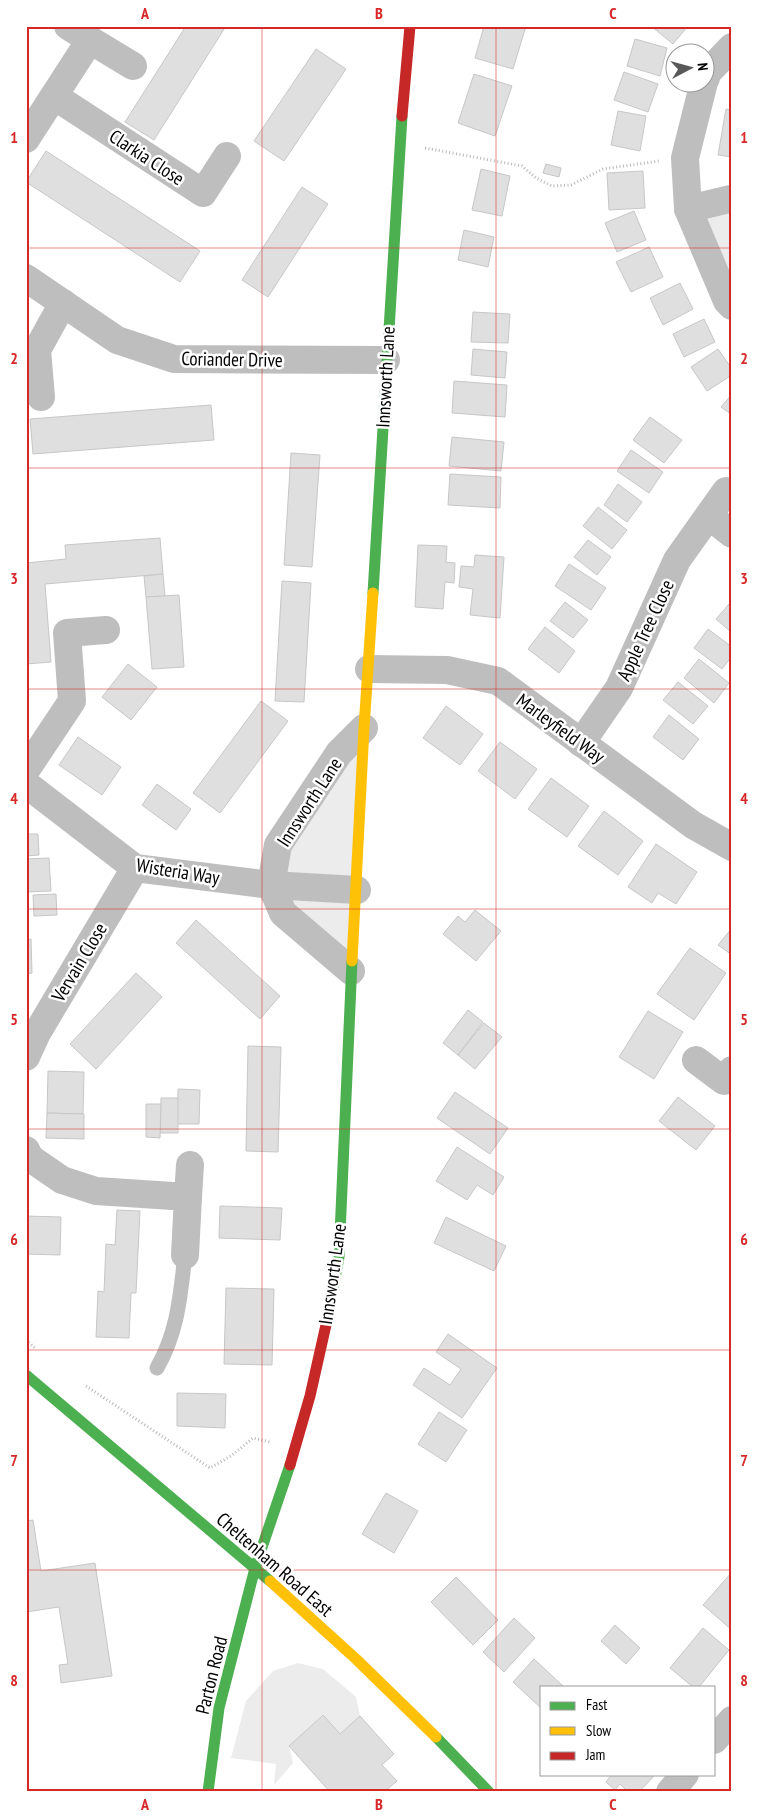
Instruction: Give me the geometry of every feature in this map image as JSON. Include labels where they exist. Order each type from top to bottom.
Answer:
[{"type":"street","name":"Innsworth Lane","points":[[255,1568],[280,1497],[298,1437],[322,1344],[339,1257],[351,971],[357,890],[364,728],[399,143],[410,26]]},
{"type":"street","points":[[26,139],[54,96],[79,33],[133,66]]},
{"type":"street","points":[[716,64],[732,47]]},
{"type":"street","points":[[702,92],[685,158],[688,209],[727,301],[732,306]]},
{"type":"street","name":"Clarkia Close","points":[[54,96],[203,193],[226,156]]},
{"type":"street","points":[[688,209],[730,199]]},
{"type":"street","name":"Coriander Drive","points":[[26,278],[117,340],[174,359],[386,360]]},
{"type":"street","points":[[41,397],[37,350],[63,303]]},
{"type":"street","name":"Apple Tree Close","points":[[582,743],[619,688],[677,560],[726,491]]},
{"type":"street","points":[[709,516],[732,534]]},
{"type":"street","points":[[26,770],[72,701],[67,633],[106,630]]},
{"type":"street","name":"Marleyfield Way","points":[[369,669],[447,670],[498,681],[693,825],[732,847]]},
{"type":"street","name":"Innsworth Lane","points":[[271,885],[278,845],[339,753],[364,728]]},
{"type":"street","name":"Wisteria Way","points":[[26,784],[135,868],[271,885],[357,890]]},
{"type":"street","name":"Vervain Close","points":[[26,1056],[37,1033],[135,868]]},
{"type":"street","points":[[271,885],[283,913],[351,971]]},
{"type":"street","points":[[696,1060],[724,1081],[732,1070]]},
{"type":"street","points":[[26,1150],[30,1158],[62,1180],[96,1191],[188,1198]]},
{"type":"street","points":[[185,1255],[190,1165]]},
{"type":"street","name":"Cheltenham Road East","points":[[26,1375],[149,1477],[337,1640],[388,1688],[490,1792]]},
{"type":"street","name":"Parton Road","points":[[208,1792],[219,1708],[238,1642],[255,1568]]},
{"type":"street","points":[[716,1738],[732,1720]]},
{"type":"street","points":[[670,1792],[683,1776]]},
{"type":"lane","points":[[157,1368],[168,1349],[173,1333],[179,1306],[185,1255]]},
{"type":"path","points":[[399,143],[522,166],[536,178],[552,186],[571,185],[603,170],[685,158]]},
{"type":"path","points":[[26,1340],[40,1352]]},
{"type":"path","points":[[85,1386],[210,1468],[231,1456],[253,1438],[271,1442],[298,1437]]},
{"type":"shaded area","points":[[732,200],[732,306],[688,209]]},
{"type":"shaded area","points":[[364,728],[351,971],[283,913],[278,845]]},
{"type":"shaded area","points":[[298,1663],[323,1669],[356,1697],[360,1716],[340,1734],[322,1715],[289,1746],[293,1763],[274,1785],[276,1764],[231,1758],[246,1701],[273,1671]]},
{"type":"building","points":[[186,26],[226,26],[154,140],[125,122]]},
{"type":"building","points":[[484,26],[526,26],[513,69],[475,58]]},
{"type":"building","points":[[651,26],[688,26],[675,42],[671,42]]},
{"type":"building","points":[[635,39],[666,48],[660,76],[627,66]]},
{"type":"building","points":[[316,49],[346,69],[284,161],[254,141]]},
{"type":"building","points":[[624,72],[658,84],[648,112],[614,100]]},
{"type":"building","points":[[474,74],[512,86],[495,136],[458,123]]},
{"type":"building","points":[[726,109],[732,110],[732,157],[718,155]]},
{"type":"building","points":[[618,111],[646,116],[640,151],[611,145]]},
{"type":"building","points":[[46,151],[200,251],[180,282],[26,182]]},
{"type":"building","points":[[546,164],[561,168],[559,177],[543,173]]},
{"type":"building","points":[[481,169],[510,176],[502,216],[472,210]]},
{"type":"building","points":[[643,171],[645,208],[609,210],[607,173]]},
{"type":"building","points":[[302,187],[328,204],[268,297],[242,280]]},
{"type":"building","points":[[634,211],[646,240],[617,252],[605,223]]},
{"type":"building","points":[[464,230],[494,237],[488,267],[458,260]]},
{"type":"building","points":[[649,247],[663,277],[631,292],[616,262]]},
{"type":"building","points":[[680,283],[693,309],[663,325],[650,298]]},
{"type":"building","points":[[473,312],[510,314],[508,343],[471,342]]},
{"type":"building","points":[[704,319],[715,342],[684,357],[673,334]]},
{"type":"building","points":[[473,349],[507,352],[505,378],[471,375]]},
{"type":"building","points":[[718,349],[732,369],[732,375],[707,391],[691,367]]},
{"type":"building","points":[[454,381],[507,385],[505,417],[452,413]]},
{"type":"building","points":[[732,394],[732,415],[721,407]]},
{"type":"building","points":[[211,405],[214,440],[33,454],[30,419]]},
{"type":"building","points":[[650,417],[682,440],[664,463],[633,440]]},
{"type":"building","points":[[452,437],[504,442],[501,471],[449,466]]},
{"type":"building","points":[[631,450],[663,472],[649,493],[617,471]]},
{"type":"building","points":[[291,453],[320,455],[312,567],[284,565]]},
{"type":"building","points":[[450,474],[501,477],[500,508],[448,505]]},
{"type":"building","points":[[618,484],[642,502],[627,522],[604,505]]},
{"type":"building","points":[[598,507],[627,530],[612,549],[583,526]]},
{"type":"building","points":[[160,538],[163,574],[45,584],[51,662],[26,664],[26,563],[66,559],[65,545]]},
{"type":"building","points":[[588,540],[611,557],[597,575],[574,557]]},
{"type":"building","points":[[418,545],[447,546],[446,562],[455,563],[454,583],[445,582],[443,609],[415,607]]},
{"type":"building","points":[[475,555],[504,557],[500,618],[470,615],[473,589],[459,587],[461,566],[474,567]]},
{"type":"building","points":[[569,564],[606,588],[591,610],[555,586]]},
{"type":"building","points":[[163,574],[165,596],[146,597],[144,576]]},
{"type":"building","points":[[282,581],[311,583],[304,702],[275,701]]},
{"type":"building","points":[[179,595],[184,667],[152,669],[146,597]]},
{"type":"building","points":[[565,602],[588,620],[573,638],[550,621]]},
{"type":"building","points":[[730,603],[732,604],[732,633],[716,619]]},
{"type":"building","points":[[545,627],[575,651],[559,673],[528,649]]},
{"type":"building","points":[[708,629],[732,647],[732,656],[722,669],[694,648]]},
{"type":"building","points":[[699,659],[729,683],[714,703],[684,678]]},
{"type":"building","points":[[128,664],[157,687],[131,720],[102,697]]},
{"type":"building","points":[[678,682],[708,706],[693,724],[663,700]]},
{"type":"building","points":[[261,701],[288,721],[220,813],[193,793]]},
{"type":"building","points":[[446,706],[483,734],[460,765],[423,738]]},
{"type":"building","points":[[669,715],[699,739],[683,760],[653,737]]},
{"type":"building","points":[[78,737],[121,767],[102,795],[59,765]]},
{"type":"building","points":[[500,742],[537,769],[515,799],[478,771]]},
{"type":"building","points":[[551,778],[589,806],[567,837],[528,809]]},
{"type":"building","points":[[157,784],[191,809],[176,830],[142,805]]},
{"type":"building","points":[[604,811],[643,841],[618,875],[578,846]]},
{"type":"building","points":[[26,834],[38,834],[39,855],[26,856]]},
{"type":"building","points":[[656,844],[697,872],[676,904],[658,893],[652,903],[628,887]]},
{"type":"building","points":[[49,858],[51,891],[26,892],[26,859]]},
{"type":"building","points":[[56,894],[57,915],[34,916],[33,895]]},
{"type":"building","points":[[475,910],[501,931],[476,961],[443,934],[458,916],[465,922]]},
{"type":"building","points":[[196,920],[280,996],[260,1019],[176,943]]},
{"type":"building","points":[[732,928],[732,955],[718,945]]},
{"type":"building","points":[[31,939],[32,973],[26,974],[26,940]]},
{"type":"building","points":[[690,948],[726,973],[694,1020],[657,994]]},
{"type":"building","points":[[136,973],[162,997],[96,1069],[70,1044]]},
{"type":"building","points":[[468,1010],[483,1022],[458,1055],[443,1043]]},
{"type":"building","points":[[648,1011],[683,1032],[654,1079],[619,1057]]},
{"type":"building","points":[[484,1023],[502,1037],[475,1069],[458,1055]]},
{"type":"building","points":[[248,1046],[281,1047],[278,1152],[246,1151]]},
{"type":"building","points":[[48,1071],[84,1072],[83,1114],[47,1113]]},
{"type":"building","points":[[178,1089],[200,1090],[199,1124],[177,1124]]},
{"type":"building","points":[[455,1092],[508,1128],[490,1154],[437,1118]]},
{"type":"building","points":[[678,1097],[715,1126],[696,1150],[659,1121]]},
{"type":"building","points":[[161,1098],[178,1098],[178,1133],[160,1133]]},
{"type":"building","points":[[146,1104],[161,1104],[160,1138],[146,1137]]},
{"type":"building","points":[[47,1113],[84,1114],[84,1139],[46,1138]]},
{"type":"building","points":[[457,1147],[504,1177],[493,1195],[477,1185],[467,1200],[436,1181]]},
{"type":"building","points":[[220,1206],[282,1208],[280,1240],[219,1238]]},
{"type":"building","points":[[117,1210],[140,1211],[136,1293],[131,1293],[129,1338],[96,1337],[98,1291],[104,1292],[106,1244],[115,1245]]},
{"type":"building","points":[[26,1216],[61,1217],[60,1255],[26,1254]]},
{"type":"building","points":[[446,1217],[506,1246],[494,1271],[434,1243]]},
{"type":"building","points":[[226,1288],[274,1289],[272,1365],[224,1364]]},
{"type":"building","points":[[448,1334],[497,1368],[462,1418],[413,1385],[424,1368],[450,1385],[461,1369],[436,1352]]},
{"type":"building","points":[[177,1393],[226,1394],[225,1428],[177,1426]]},
{"type":"building","points":[[439,1412],[467,1430],[446,1462],[418,1444]]},
{"type":"building","points":[[386,1493],[418,1511],[394,1553],[362,1534]]},
{"type":"building","points":[[33,1520],[41,1571],[95,1563],[112,1676],[61,1683],[59,1665],[68,1664],[59,1607],[26,1612],[26,1521]]},
{"type":"building","points":[[732,1572],[732,1630],[703,1605]]},
{"type":"building","points":[[456,1577],[498,1620],[473,1645],[431,1602]]},
{"type":"building","points":[[514,1618],[535,1638],[504,1672],[483,1652]]},
{"type":"building","points":[[615,1625],[640,1648],[626,1664],[601,1641]]},
{"type":"building","points":[[703,1628],[729,1650],[700,1686],[692,1686],[670,1668]]},
{"type":"building","points":[[534,1659],[563,1686],[540,1686],[540,1707],[513,1682]]},
{"type":"building","points":[[323,1715],[340,1734],[360,1716],[394,1754],[382,1765],[397,1781],[384,1792],[330,1792],[289,1746]]},
{"type":"building","points":[[610,1776],[654,1776],[639,1792],[628,1792],[620,1784],[615,1790],[606,1782]]},
{"type":"traffic: fast","points":[[373,593],[402,116]]},
{"type":"traffic: fast","points":[[328,1316],[339,1257],[352,961]]},
{"type":"traffic: fast","points":[[26,1375],[270,1581]]},
{"type":"traffic: fast","points":[[208,1792],[219,1708],[255,1568],[290,1465]]},
{"type":"traffic: fast","points":[[436,1737],[489,1792]]},
{"type":"traffic: slow","points":[[352,961],[373,593]]},
{"type":"traffic: slow","points":[[270,1581],[356,1659],[436,1737]]},
{"type":"traffic: jam","points":[[402,116],[410,26]]},
{"type":"traffic: jam","points":[[290,1465],[310,1396],[328,1316]]}]
